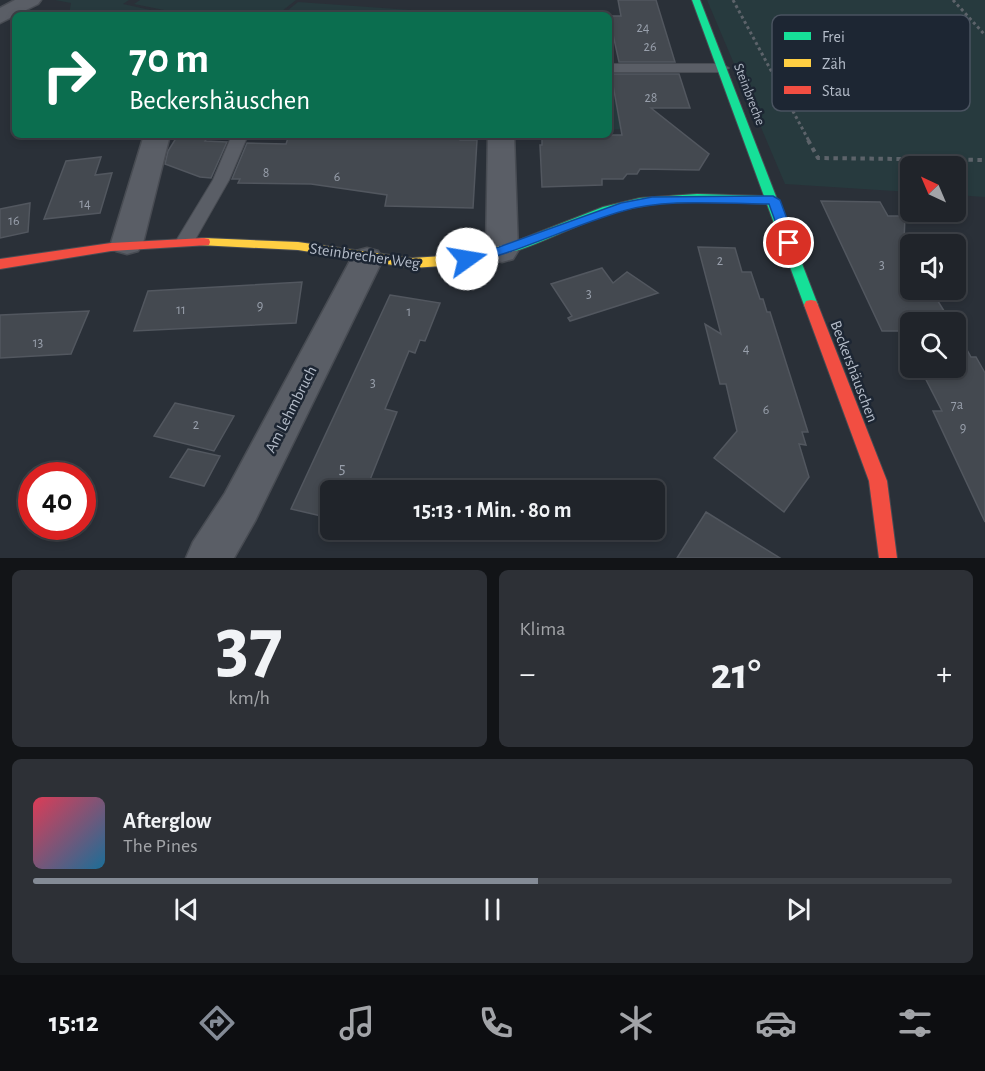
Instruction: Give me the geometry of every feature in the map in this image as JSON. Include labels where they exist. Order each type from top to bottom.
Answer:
[{"type":"street","points":[[0,17],[31,0]]},
{"type":"street","name":"Steinbreche","points":[[696,0],[773,200]]},
{"type":"street","points":[[128,243],[157,138]]},
{"type":"street","points":[[501,138],[502,251]]},
{"type":"street","name":"Steinbrecher Weg","points":[[0,264],[128,243],[185,242],[299,246],[367,259],[427,264],[467,259],[502,251],[621,207],[652,201],[773,200]]},
{"type":"street","name":"Beckershäuschen","points":[[773,200],[878,480],[888,558]]},
{"type":"street","name":"Am Lehmbruch","points":[[209,558],[240,507],[367,259]]},
{"type":"lane","points":[[612,68],[722,68]]},
{"type":"lane","points":[[185,242],[221,180],[239,138]]},
{"type":"path","points":[[732,0],[772,73]]},
{"type":"path","points":[[953,0],[967,15]]},
{"type":"path","points":[[970,19],[985,35]]},
{"type":"path","points":[[792,111],[818,158],[985,160]]},
{"type":"green space","points":[[55,0],[129,0],[123,4],[159,12],[70,12],[71,3]]},
{"type":"green space","points":[[140,0],[296,0],[281,12],[174,12],[134,4]]},
{"type":"green space","points":[[707,0],[985,0],[985,197],[966,196],[966,156],[900,156],[900,191],[785,184]]},
{"type":"green space","points":[[298,2],[439,12],[286,12]]},
{"type":"green space","points":[[612,82],[621,129],[612,130]]},
{"type":"building","points":[[618,0],[656,0],[675,62],[619,62],[612,30],[612,16],[621,16]]},
{"type":"building","points":[[612,74],[679,74],[690,108],[651,108],[709,154],[699,170],[640,169],[637,174],[627,174],[623,179],[602,179],[602,185],[542,187],[540,145],[542,145],[542,138],[612,138],[612,135],[622,135]]},
{"type":"building","points":[[176,138],[207,138],[205,141],[227,142],[211,178],[200,177],[165,164],[168,151]]},
{"type":"building","points":[[288,138],[460,138],[460,140],[477,140],[473,208],[385,206],[387,195],[311,184],[238,183],[240,179],[232,179],[247,143],[286,144]]},
{"type":"building","points":[[101,157],[95,175],[112,173],[100,213],[44,219],[66,161]]},
{"type":"building","points":[[821,201],[880,202],[888,216],[900,216],[900,222],[905,222],[904,234],[900,234],[900,300],[937,300],[945,312],[900,312],[900,331],[882,331]]},
{"type":"building","points":[[30,203],[28,232],[0,238],[0,209]]},
{"type":"building","points":[[698,247],[735,248],[742,272],[751,272],[760,299],[763,299],[767,312],[770,312],[808,432],[802,432],[806,445],[799,444],[809,477],[784,512],[714,458],[737,431],[726,384],[720,384],[705,324],[721,334]]},
{"type":"building","points":[[602,268],[613,283],[627,272],[658,293],[570,321],[568,318],[572,316],[551,284]]},
{"type":"building","points":[[302,282],[296,323],[134,331],[148,291]]},
{"type":"building","points":[[390,295],[440,303],[425,341],[420,340],[415,353],[409,351],[385,409],[397,412],[370,480],[320,480],[320,516],[291,509]]},
{"type":"building","points":[[89,311],[71,354],[0,358],[0,315]]},
{"type":"building","points":[[966,348],[971,357],[976,357],[985,373],[985,522],[933,411],[942,411],[925,378],[966,378]]},
{"type":"building","points":[[175,403],[234,416],[214,451],[154,436]]},
{"type":"building","points":[[188,449],[220,456],[204,486],[170,477]]},
{"type":"building","points":[[706,512],[780,558],[677,558]]},
{"type":"traffic: fast","points":[[696,0],[811,305]]},
{"type":"traffic: fast","points":[[514,247],[607,210],[640,202],[697,198],[773,200]]},
{"type":"traffic: slow","points":[[204,242],[298,246],[412,263],[458,260],[514,247]]},
{"type":"traffic: jam","points":[[0,264],[111,247],[204,242]]},
{"type":"traffic: jam","points":[[811,305],[878,481],[888,558]]},
{"type":"route","points":[[467,259],[502,251],[544,237],[581,220],[621,207],[652,201],[773,200],[789,243]]}]
